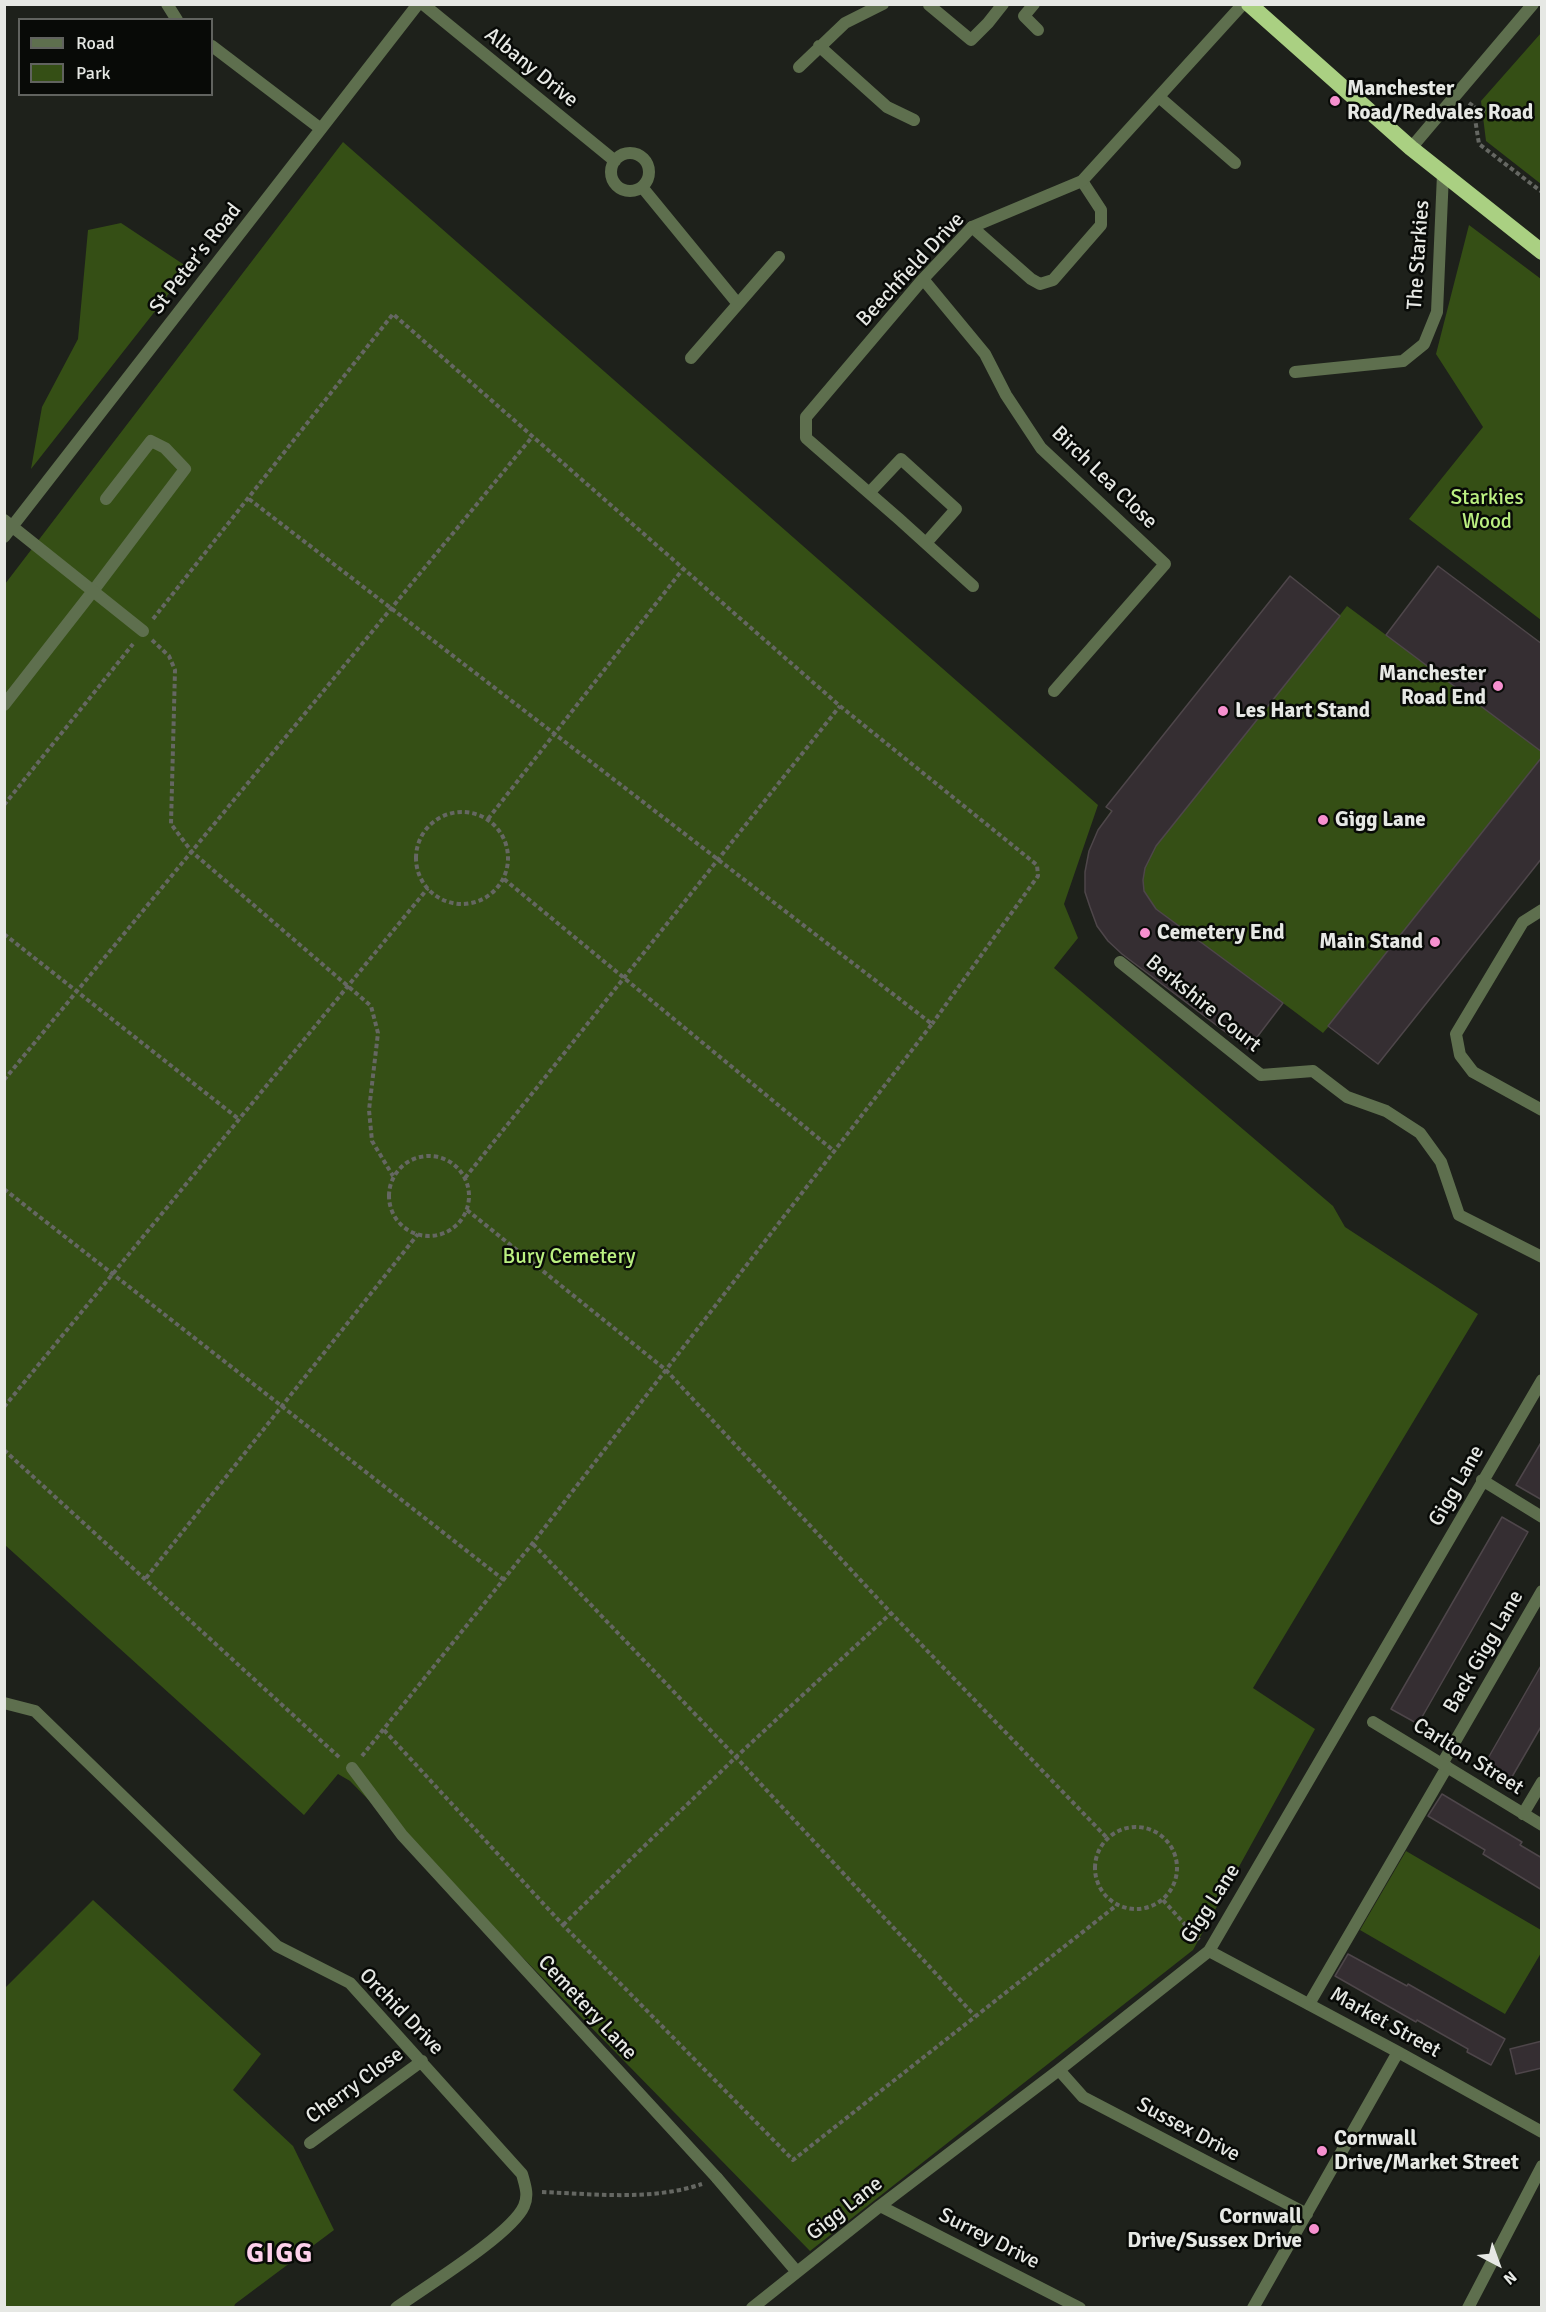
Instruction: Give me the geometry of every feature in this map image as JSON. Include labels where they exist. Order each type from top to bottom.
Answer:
[{"type":"highway","points":[[1249,4],[1411,148],[1542,252]]},
{"type":"street","points":[[167,4],[176,18]]},
{"type":"street","name":"St Peter's Road","points":[[4,537],[9,523],[421,4]]},
{"type":"street","name":"Albany Drive","points":[[421,4],[615,161]]},
{"type":"street","points":[[799,67],[845,23],[883,4]]},
{"type":"street","points":[[928,5],[971,40],[1003,4]]},
{"type":"street","points":[[1034,4],[1024,16],[1038,30]]},
{"type":"street","name":"Beechfield Drive","points":[[869,493],[806,438],[806,417],[923,279],[972,227],[1082,181],[1243,4]]},
{"type":"street","points":[[1411,148],[1533,4]]},
{"type":"street","points":[[819,46],[887,107],[914,120]]},
{"type":"street","points":[[213,47],[321,129]]},
{"type":"street","points":[[1159,97],[1236,163]]},
{"type":"street","points":[[622,154],[641,156],[648,167],[647,180],[642,187],[627,192],[616,186],[610,175],[610,169],[622,154]]},
{"type":"street","name":"The Starkies","points":[[1295,372],[1403,361],[1424,344],[1437,312],[1443,174]]},
{"type":"street","points":[[972,227],[1030,279],[1040,284],[1053,280],[1101,225],[1101,210],[1082,181]]},
{"type":"street","points":[[642,187],[738,304]]},
{"type":"street","points":[[691,358],[779,257]]},
{"type":"street","name":"Birch Lea Close","points":[[923,279],[985,354],[1006,395],[1041,448],[1165,564],[1054,692]]},
{"type":"street","points":[[4,705],[185,470],[165,448],[150,441],[106,498]]},
{"type":"street","points":[[926,543],[956,509],[901,459],[869,493],[973,586]]},
{"type":"street","points":[[9,523],[143,631]]},
{"type":"street","points":[[1542,910],[1523,922],[1456,1034],[1460,1055],[1473,1072],[1542,1110]]},
{"type":"street","name":"Berkshire Court","points":[[1120,962],[1261,1075],[1313,1071],[1347,1097],[1386,1111],[1420,1133],[1441,1162],[1459,1215],[1542,1257]]},
{"type":"street","name":"Gigg Lane","points":[[752,2307],[1209,1951],[1542,1380]]},
{"type":"street","points":[[1482,1480],[1542,1517]]},
{"type":"street","name":"Back Gigg Lane","points":[[1309,2004],[1542,1591]]},
{"type":"street","name":"Orchid Drive","points":[[4,1703],[35,1711],[277,1946],[350,1983],[522,2174],[527,2191]]},
{"type":"street","name":"Carlton Street","points":[[1373,1722],[1542,1825]]},
{"type":"street","name":"Cemetery Lane","points":[[352,1768],[402,1835],[717,2178],[797,2272]]},
{"type":"street","points":[[1523,1814],[1542,1782]]},
{"type":"street","name":"Market Street","points":[[1209,1951],[1542,2132]]},
{"type":"street","points":[[1253,2307],[1398,2052]]},
{"type":"street","name":"Cherry Close","points":[[310,2143],[422,2061]]},
{"type":"street","name":"Sussex Drive","points":[[1059,2070],[1083,2097],[1307,2214]]},
{"type":"street","points":[[1468,2307],[1542,2166]]},
{"type":"street","points":[[396,2307],[499,2235],[521,2212],[525,2205],[527,2191]]},
{"type":"street","name":"Surrey Drive","points":[[880,2206],[1080,2307]]},
{"type":"path","points":[[1457,94],[1473,106],[1498,117],[1520,118]]},
{"type":"path","points":[[1473,106],[1479,144],[1542,192]]},
{"type":"path","points":[[4,805],[249,499],[393,314],[840,706],[1036,865],[1038,876],[932,1024],[666,1370],[504,1580],[352,1768],[4,1450]]},
{"type":"path","points":[[4,1080],[532,437]]},
{"type":"path","points":[[249,499],[932,1024]]},
{"type":"path","points":[[488,819],[683,569]]},
{"type":"path","points":[[143,631],[169,656],[175,670],[171,824],[192,852],[372,1006],[378,1033],[369,1110],[372,1141],[393,1176]]},
{"type":"path","points":[[465,1178],[840,706]]},
{"type":"path","points":[[460,812],[476,814],[488,819],[499,830],[507,845],[508,861],[504,879],[489,896],[474,903],[460,904],[444,900],[428,888],[422,880],[416,864],[417,848],[428,827],[438,819],[460,812]]},
{"type":"path","points":[[504,879],[834,1151]]},
{"type":"path","points":[[4,1407],[428,888]]},
{"type":"path","points":[[4,934],[240,1120]]},
{"type":"path","points":[[432,1156],[447,1160],[458,1168],[465,1178],[469,1191],[467,1210],[457,1225],[446,1233],[423,1237],[406,1230],[393,1216],[388,1203],[389,1190],[393,1176],[407,1162],[418,1157],[432,1156]]},
{"type":"path","points":[[4,1189],[504,1580]]},
{"type":"path","points":[[467,1210],[666,1370],[891,1613],[1108,1839]]},
{"type":"path","points":[[146,1578],[284,1407],[418,1234]]},
{"type":"path","points":[[532,1544],[736,1757],[975,2016]]},
{"type":"path","points":[[563,1925],[736,1757],[891,1613]]},
{"type":"path","points":[[384,1730],[563,1925],[793,2160],[1118,1905]]},
{"type":"path","points":[[1134,1827],[1148,1829],[1161,1836],[1171,1846],[1176,1859],[1177,1873],[1173,1887],[1163,1900],[1150,1907],[1136,1910],[1118,1905],[1106,1897],[1098,1885],[1095,1874],[1096,1860],[1101,1846],[1108,1839],[1120,1831],[1134,1827]]},
{"type":"path","points":[[1163,1900],[1209,1951]]},
{"type":"path","points":[[527,2191],[644,2195],[689,2188],[717,2178]]},
{"type":"green space","points":[[1541,33],[1541,184],[1486,141],[1481,101]]},
{"type":"green space","name":"Bury Cemetery","points":[[343,142],[1098,805],[1064,904],[1078,938],[1054,968],[1333,1206],[1345,1227],[1478,1314],[1253,1688],[1315,1729],[1193,1950],[810,2251],[350,1781],[338,1774],[304,1815],[5,1545],[5,584]]},
{"type":"green space","points":[[121,223],[189,268],[31,469],[42,407],[78,339],[88,230]]},
{"type":"green space","name":"Starkies Wood","points":[[1469,225],[1541,279],[1541,620],[1409,519],[1483,427],[1436,354]]},
{"type":"green space","name":"Gigg Lane","points":[[1438,566],[1541,643],[1541,858],[1378,1064],[1329,1026],[1323,1033],[1283,1003],[1248,1049],[1124,956],[1097,926],[1085,892],[1085,872],[1089,851],[1098,830],[1111,811],[1106,807],[1290,576],[1340,615],[1347,606],[1386,635]]},
{"type":"green space","points":[[1406,1851],[1541,1930],[1541,1953],[1505,2014],[1360,1930]]},
{"type":"green space","points":[[93,1900],[261,2054],[233,2090],[293,2146],[334,2230],[234,2307],[5,2307],[5,1988]]},
{"type":"building","name":"Manchester Road End","points":[[1438,566],[1542,644],[1542,752],[1386,635]]},
{"type":"building","points":[[1290,576],[1340,616],[1156,846],[1145,868],[1143,880],[1144,891],[1156,909],[1283,1003],[1248,1049],[1108,941],[1097,926],[1085,892],[1085,872],[1089,851],[1098,830],[1112,811],[1106,807]]},
{"type":"building","name":"Main Stand","points":[[1542,757],[1542,858],[1378,1064],[1328,1026]]},
{"type":"building","points":[[1542,1441],[1542,1500],[1516,1485]]},
{"type":"building","points":[[1502,1517],[1528,1532],[1418,1724],[1391,1709]]},
{"type":"building","points":[[1542,1664],[1542,1725],[1509,1782],[1483,1767]]},
{"type":"building","points":[[1442,1794],[1522,1842],[1520,1845],[1542,1858],[1542,1890],[1483,1854],[1485,1850],[1428,1816]]},
{"type":"building","points":[[1348,1954],[1407,1986],[1408,1984],[1505,2039],[1491,2065],[1467,2052],[1468,2049],[1335,1976]]},
{"type":"building","points":[[1542,2041],[1542,2068],[1516,2074],[1510,2049]]},
{"type":"place","name":"Manchester Road/Redvales Road","points":[[1335,101]]},
{"type":"place","name":"Manchester Road End","points":[[1498,686]]},
{"type":"place","name":"Les Hart Stand","points":[[1223,711]]},
{"type":"place","name":"Gigg Lane","points":[[1323,820]]},
{"type":"place","name":"Cemetery End","points":[[1145,933]]},
{"type":"place","name":"Main Stand","points":[[1435,942]]},
{"type":"place","name":"Cornwall Drive/Market Street","points":[[1322,2151]]},
{"type":"place","name":"Cornwall Drive/Sussex Drive","points":[[1314,2229]]},
{"type":"district","name":"GIGG","points":[[280,2255]]}]
